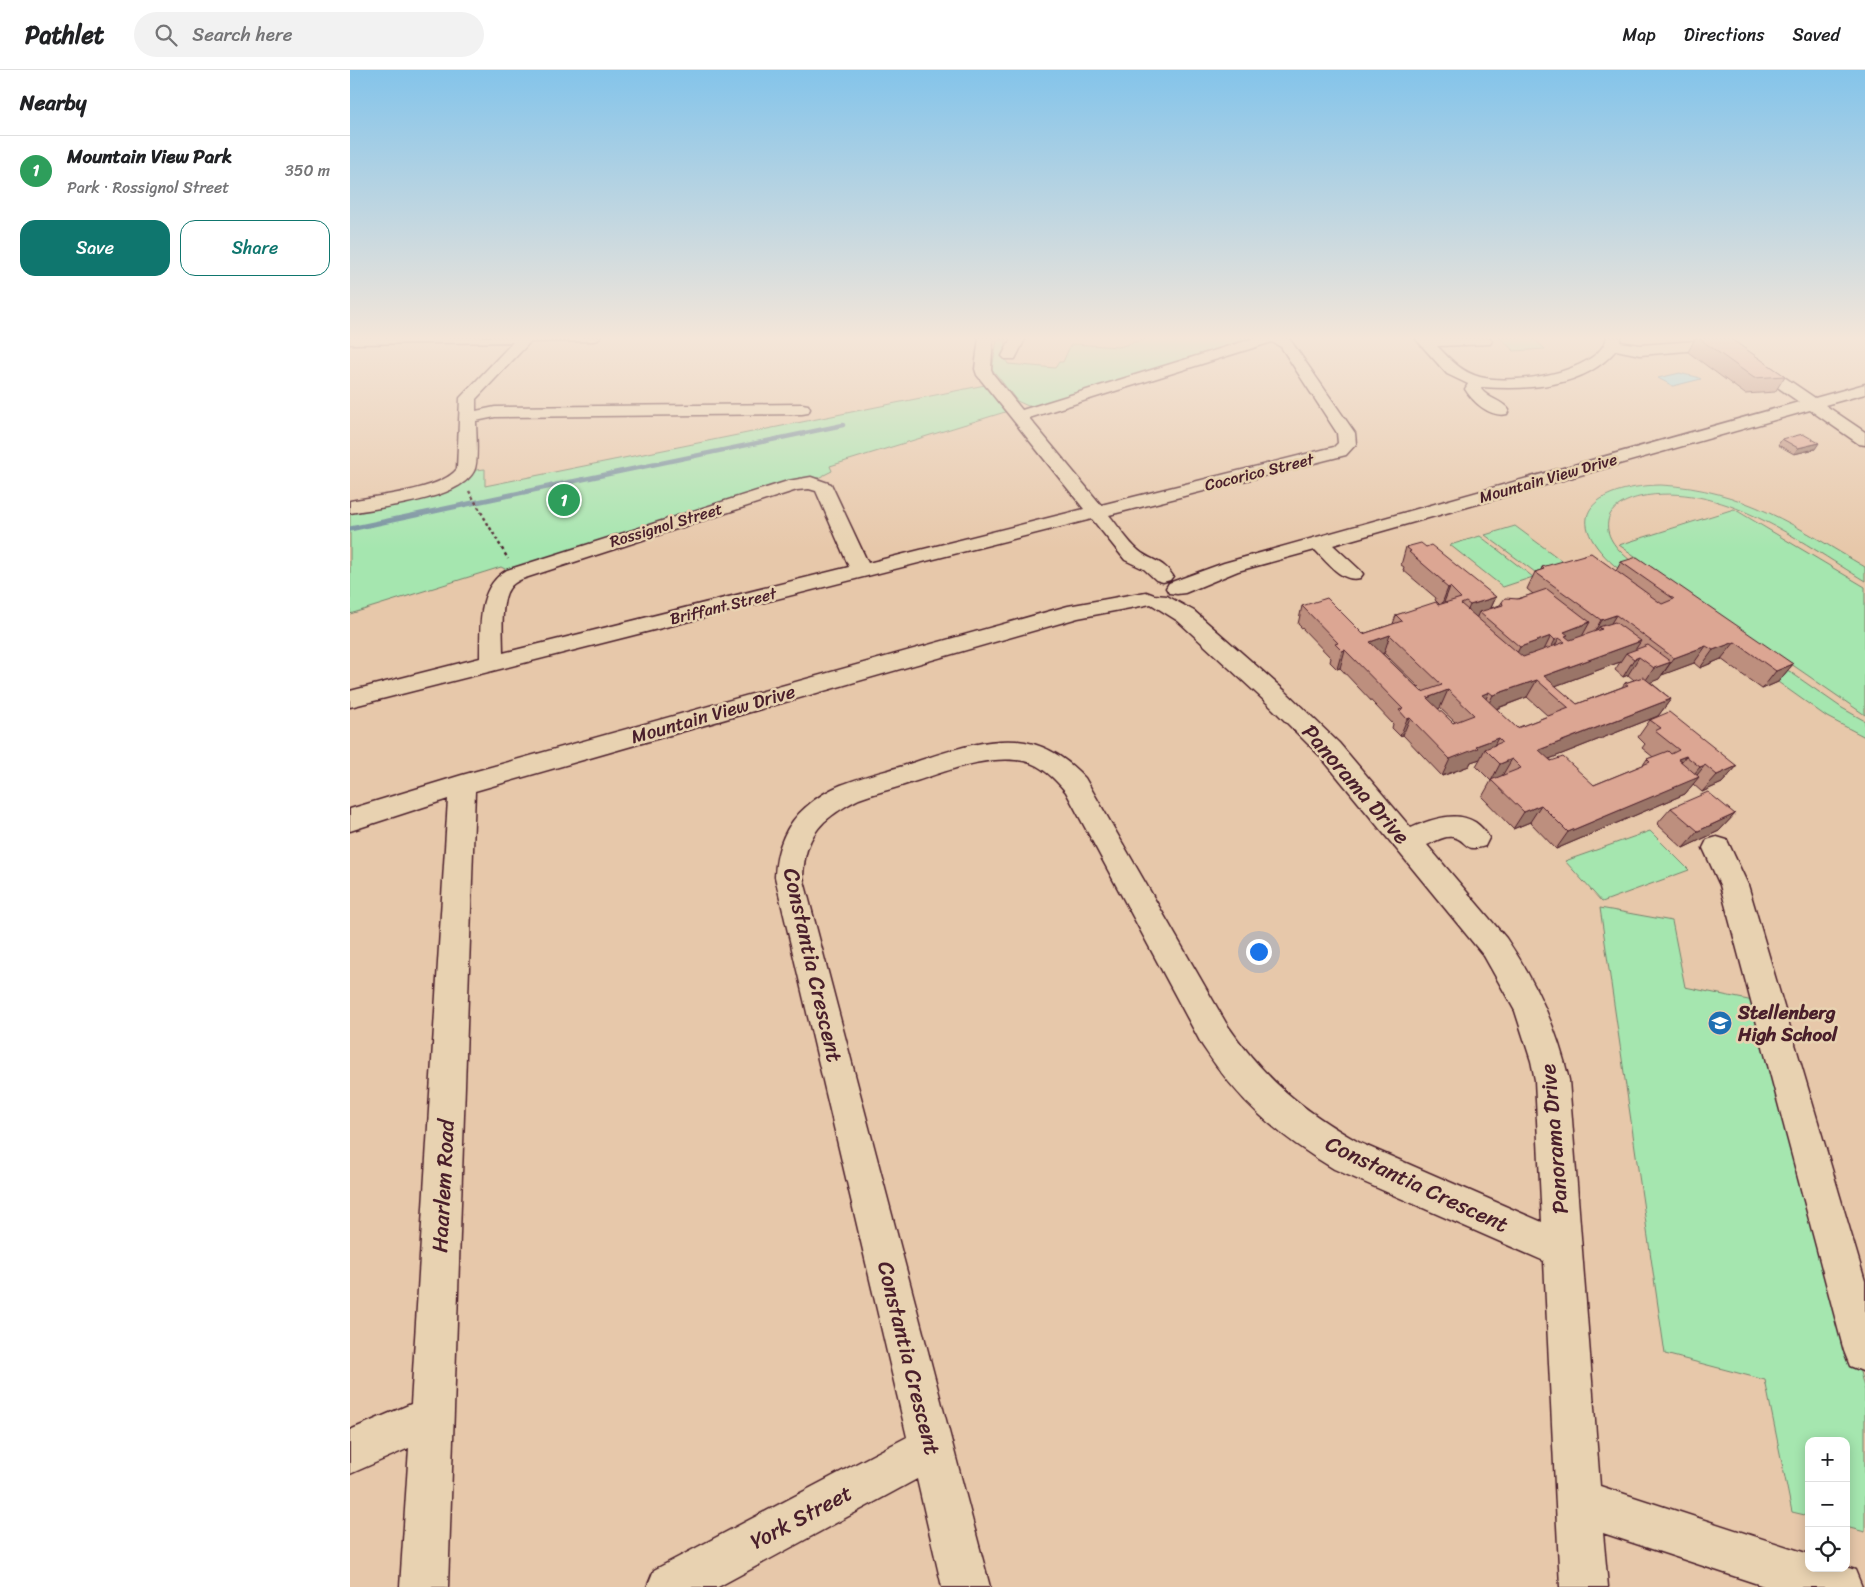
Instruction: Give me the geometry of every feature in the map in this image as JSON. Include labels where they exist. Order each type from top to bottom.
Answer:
[{"type":"street","points":[[350,506],[435,490],[449,485],[463,473],[467,408]]},
{"type":"street","points":[[467,418],[495,412],[802,408]]},
{"type":"street","points":[[1012,408],[1160,591]]},
{"type":"street","points":[[1019,416],[1045,408]]},
{"type":"street","name":"Cocorico Street","points":[[1096,512],[1333,453],[1344,448],[1348,440],[1346,433],[1329,408]]},
{"type":"street","points":[[1497,408],[1501,410]]},
{"type":"street","name":"Mountain View Drive","points":[[350,820],[462,785],[1076,611],[1160,591],[1231,567],[1798,408]]},
{"type":"street","points":[[1817,408],[1865,440]]},
{"type":"street","name":"Rossignol Street","points":[[492,664],[496,592],[505,581],[517,573],[806,483],[817,484],[824,488],[861,571]]},
{"type":"street","name":"Briffant Street","points":[[350,700],[1096,512]]},
{"type":"street","points":[[1319,543],[1353,574]]},
{"type":"street","name":"Panorama Drive","points":[[1160,591],[1276,697],[1330,750],[1495,947],[1514,974],[1539,1028],[1552,1080],[1584,1587]]},
{"type":"street","name":"Constantia Crescent","points":[[966,1587],[789,877],[788,864],[796,837],[804,825],[824,806],[837,798],[859,789],[976,753],[989,751],[1026,752],[1050,761],[1069,776],[1076,785],[1214,1034],[1232,1061],[1254,1087],[1301,1128],[1347,1156],[1563,1250]]},
{"type":"street","name":"Haarlem Road","points":[[424,1587],[462,785]]},
{"type":"street","points":[[1407,842],[1455,824],[1465,828],[1475,838]]},
{"type":"street","points":[[1716,848],[1734,885],[1865,1351]]},
{"type":"street","points":[[350,1452],[433,1416]]},
{"type":"street","name":"York Street","points":[[671,1587],[931,1448]]},
{"type":"street","points":[[1579,1502],[1838,1587]]},
{"type":"path","points":[[463,473],[517,573]]},
{"type":"green space","points":[[872,408],[1002,408],[1005,412],[830,466],[832,471],[818,478],[798,479],[507,570],[501,567],[350,614],[350,510],[459,485],[476,470],[485,469],[485,486]]},
{"type":"green space","points":[[1661,485],[1691,488],[1744,502],[1768,512],[1865,567],[1865,581],[1786,532],[1729,506],[1700,497],[1670,494],[1639,497],[1624,502],[1616,508],[1609,516],[1608,521],[1609,533],[1614,544],[1631,561],[1842,708],[1865,721],[1865,737],[1827,717],[1615,566],[1597,547],[1588,531],[1587,517],[1593,506],[1604,497],[1620,490]]},
{"type":"green space","points":[[1734,509],[1865,587],[1865,715],[1619,545]]},
{"type":"green space","points":[[1515,526],[1569,566],[1539,575],[1485,535]]},
{"type":"green space","points":[[1480,536],[1533,577],[1503,587],[1450,545]]},
{"type":"green space","points":[[1650,831],[1689,870],[1602,902],[1565,861]]},
{"type":"green space","points":[[1600,908],[1672,921],[1685,987],[1763,1003],[1865,1391],[1865,1532],[1850,1528],[1850,1437],[1805,1437],[1805,1515],[1792,1512],[1765,1380],[1665,1354]]},
{"type":"building","points":[[1803,434],[1819,443],[1798,448],[1782,439]]},
{"type":"building","points":[[1421,543],[1426,547],[1431,545],[1496,597],[1470,605],[1466,602],[1461,604],[1523,657],[1565,642],[1559,638],[1555,640],[1551,636],[1520,647],[1479,612],[1503,605],[1502,602],[1505,598],[1518,599],[1547,589],[1590,622],[1564,632],[1568,635],[1565,636],[1570,640],[1602,629],[1599,627],[1615,622],[1641,641],[1544,676],[1577,704],[1628,685],[1625,683],[1643,677],[1671,699],[1539,750],[1551,761],[1563,757],[1594,785],[1650,762],[1647,759],[1668,751],[1671,754],[1679,750],[1655,731],[1661,728],[1650,720],[1669,712],[1737,766],[1717,775],[1705,765],[1700,767],[1686,756],[1678,759],[1699,777],[1568,832],[1541,805],[1524,812],[1491,780],[1521,768],[1512,759],[1500,764],[1485,749],[1502,742],[1498,738],[1450,759],[1410,718],[1407,719],[1399,710],[1403,709],[1345,650],[1342,651],[1335,644],[1338,643],[1302,606],[1327,598],[1363,634],[1402,621],[1396,615],[1436,602],[1438,605],[1461,598],[1450,587],[1448,588],[1442,583],[1444,582],[1409,552],[1411,551],[1406,547]],"holes":[[[1390,635],[1442,685],[1422,692],[1370,642]],[[1537,680],[1569,708],[1517,728],[1482,695],[1489,692],[1493,695]],[[1448,690],[1474,715],[1453,723],[1427,698]]]},
{"type":"building","points":[[1591,553],[1662,604],[1674,599],[1621,562],[1637,557],[1793,664],[1776,671],[1735,642],[1713,650],[1706,646],[1674,658],[1616,615],[1601,620],[1535,572],[1544,569],[1542,567]]},
{"type":"building","points":[[1648,645],[1671,662],[1654,668],[1639,657],[1634,659],[1626,653]]},
{"type":"building","points":[[1708,792],[1735,814],[1698,831],[1671,808]]},
{"type":"waterway","points":[[551,486],[843,425]]},
{"type":"waterway","points":[[350,529],[557,485]]},
{"type":"place","name":"Mountain View Park","points":[[564,500]]},
{"type":"place","name":"Stellenberg High School","points":[[1720,1023]]}]
